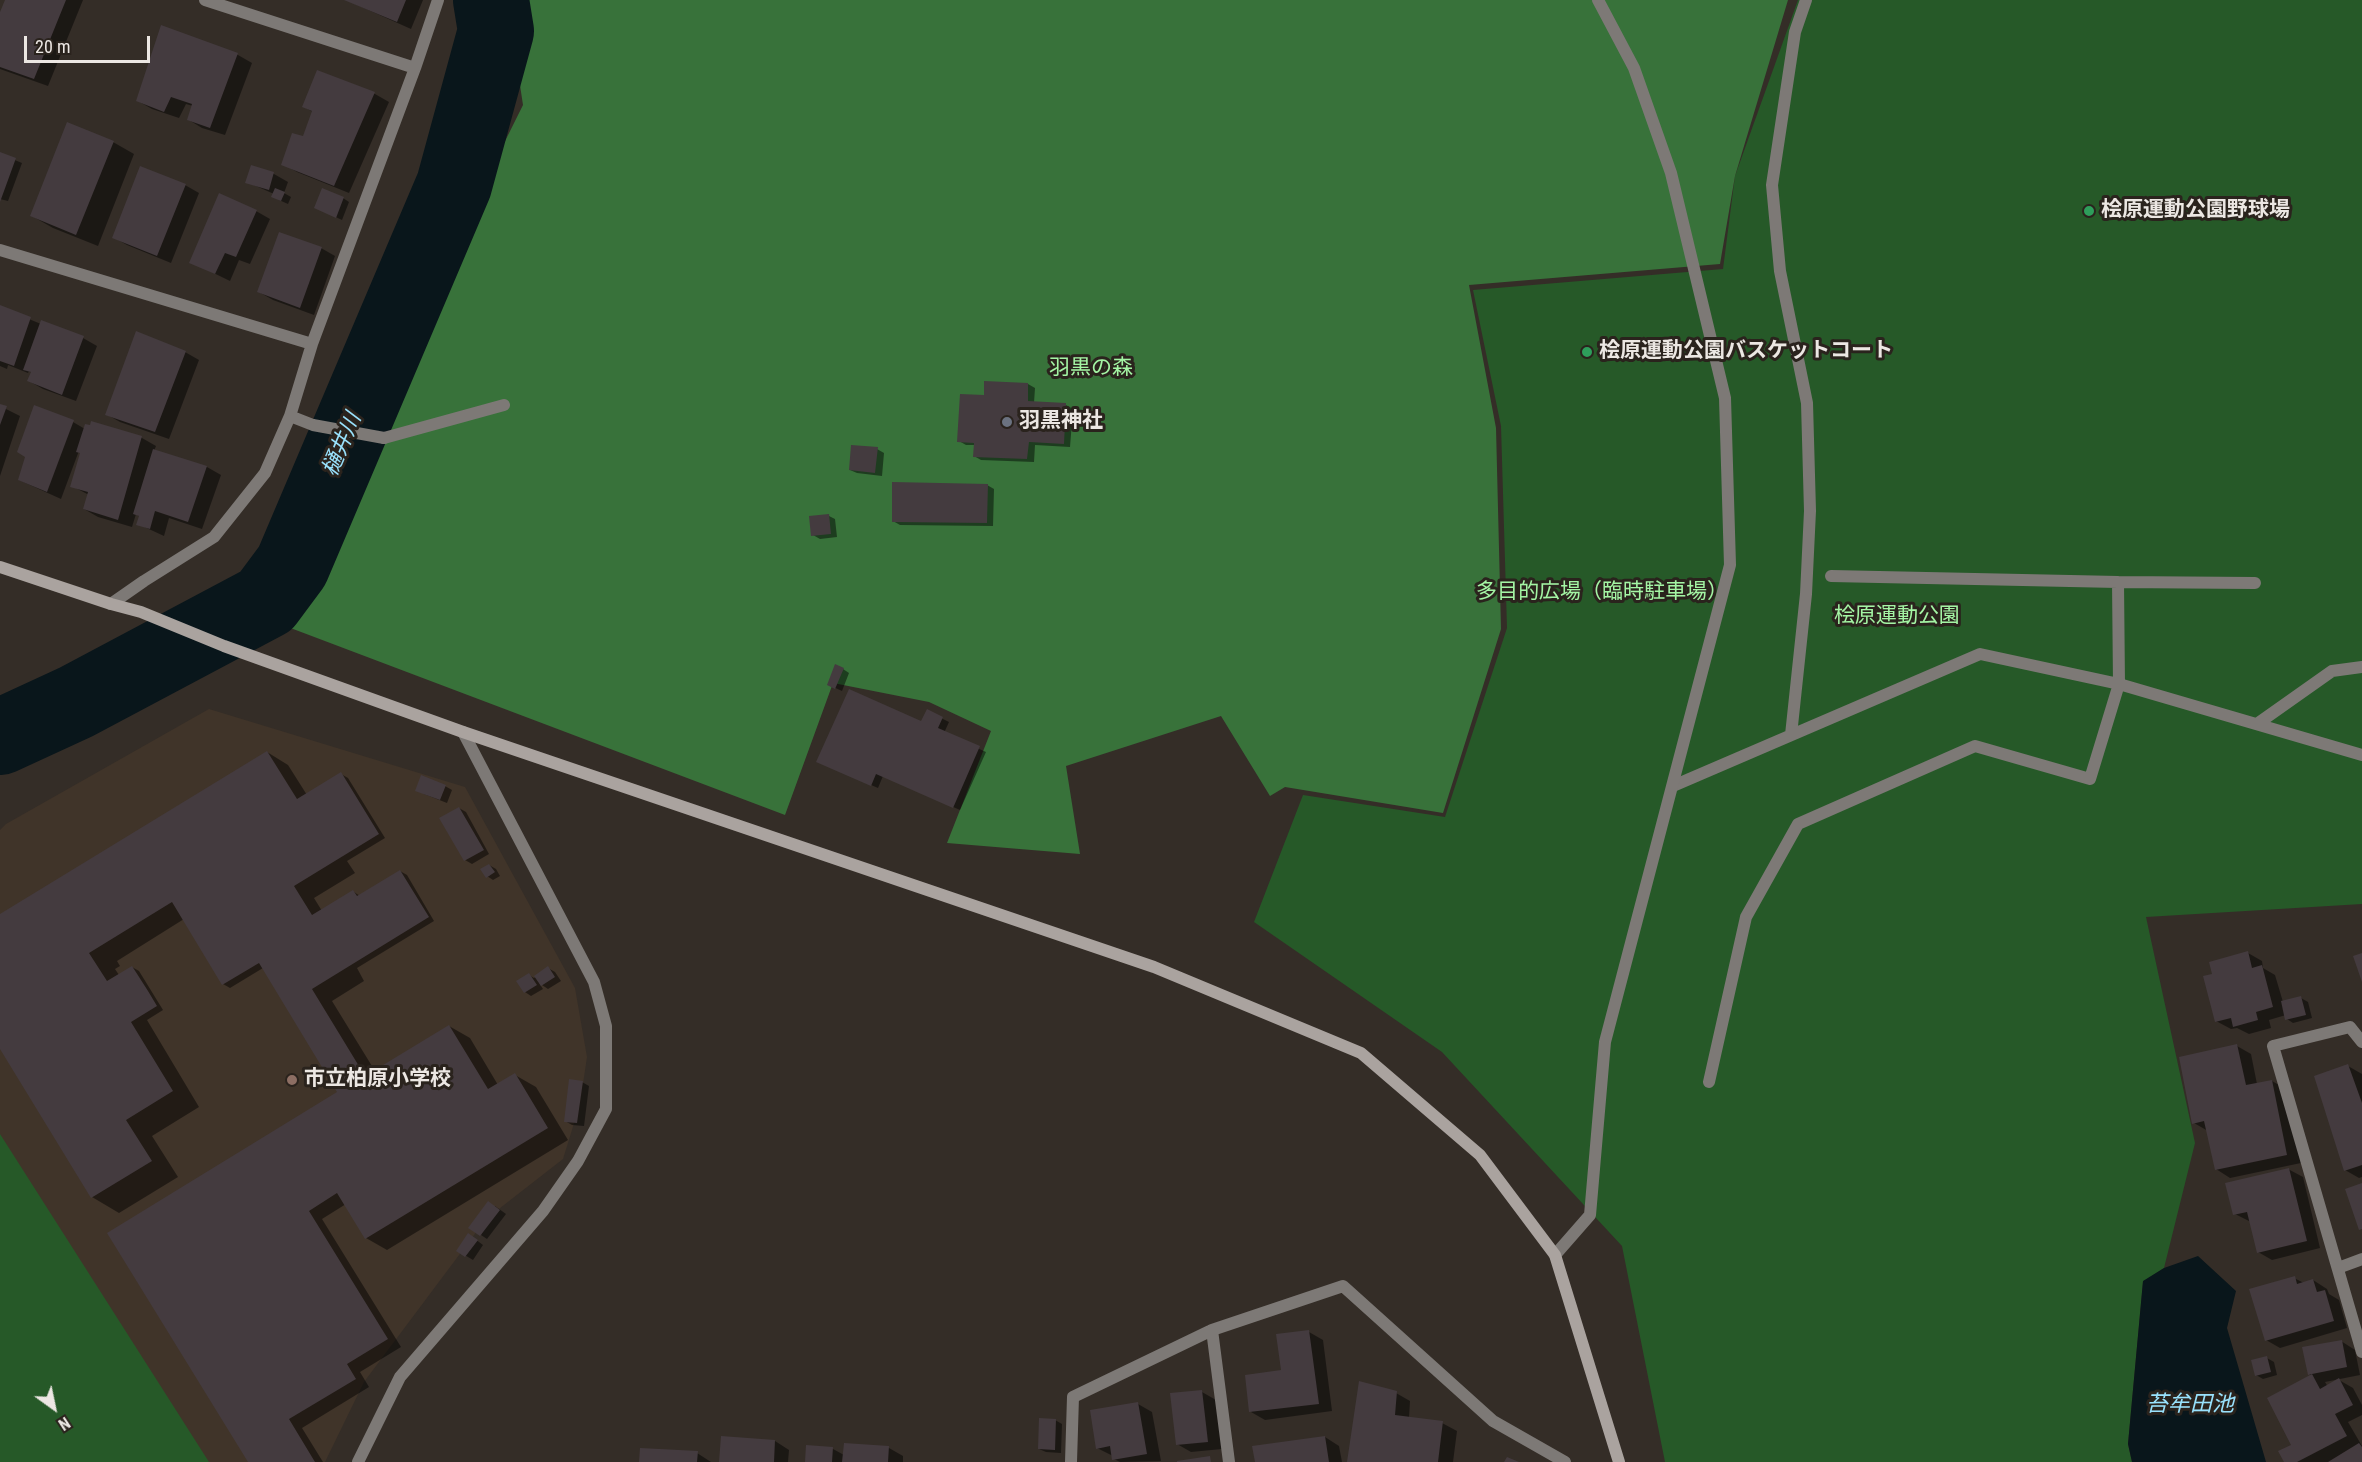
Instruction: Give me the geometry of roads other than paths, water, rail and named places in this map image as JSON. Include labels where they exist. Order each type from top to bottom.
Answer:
[{"type":"street","points":[[205,0],[415,68]]},
{"type":"street","points":[[111,604],[144,580],[214,537],[265,473],[290,416],[312,344],[438,0]]},
{"type":"street","points":[[1556,1255],[1590,1215],[1605,1042],[1730,565],[1725,398],[1671,173],[1634,68],[1598,0]]},
{"type":"street","points":[[1791,735],[1806,594],[1810,511],[1808,415],[1780,271],[1772,185],[1795,32],[1806,0]]},
{"type":"street","points":[[0,250],[312,344]]},
{"type":"street","points":[[290,416],[312,425],[384,438],[504,405]]},
{"type":"street","points":[[0,567],[141,612],[224,646],[463,732],[1154,967],[1361,1053],[1480,1155],[1556,1255],[1619,1462]]},
{"type":"street","points":[[1832,576],[2255,583]]},
{"type":"street","points":[[1710,1082],[1746,917],[1798,824],[1975,746],[2090,779],[2119,684],[2118,582]]},
{"type":"street","points":[[1673,786],[1980,654],[2119,684],[2362,755]]},
{"type":"street","points":[[2257,724],[2332,671],[2362,667]]},
{"type":"street","points":[[358,1462],[400,1377],[543,1211],[578,1161],[606,1109],[606,1026],[594,982],[463,732]]},
{"type":"street","points":[[2362,1042],[2350,1027],[2274,1046],[2362,1352]]},
{"type":"street","points":[[2338,1268],[2362,1260]]},
{"type":"street","points":[[1071,1462],[1073,1397],[1212,1330],[1343,1286],[1493,1421],[1565,1462]]},
{"type":"street","points":[[1212,1330],[1228,1462]]},
{"type":"water","name":"苔牟田池","points":[[2198,1256],[2236,1291],[2227,1328],[2266,1462],[2132,1462],[2128,1444],[2143,1281],[2164,1268]]},
{"type":"waterway","name":"樋井川","points":[[0,737],[76,702],[266,601],[292,566],[454,185],[496,31],[491,0]]},
{"type":"place","name":"桧原運動公園野球場","points":[[2089,211]]},
{"type":"place","name":"桧原運動公園バスケットコート","points":[[1587,352]]},
{"type":"place","name":"羽黒神社","points":[[1007,422]]},
{"type":"place","name":"市立柏原小学校","points":[[292,1080]]},
{"type":"park label","name":"羽黒の森","points":[[1091,369]]},
{"type":"park label","name":"多目的広場（臨時駐車場）","points":[[1602,593]]},
{"type":"park label","name":"桧原運動公園","points":[[1897,617]]}]
